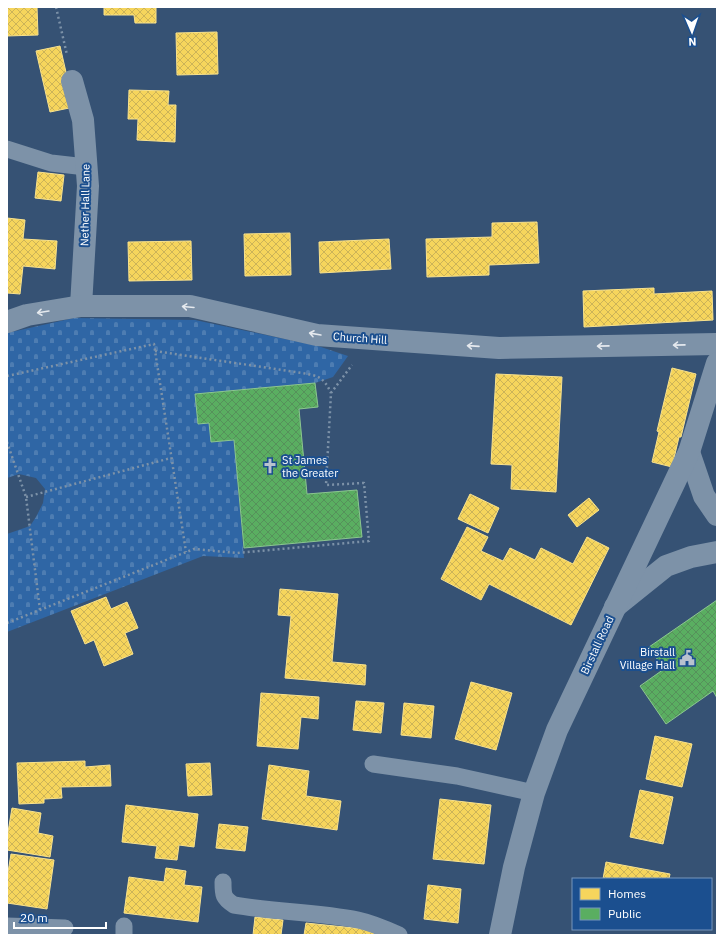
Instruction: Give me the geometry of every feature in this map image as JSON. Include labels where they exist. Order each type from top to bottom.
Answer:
[{"type":"street","name":"Nether Hall Lane","points":[[72,81],[83,120],[88,186],[81,306]]},
{"type":"street","name":"Church Hill","points":[[7,322],[27,315],[81,306],[190,306],[317,335],[371,339],[500,348],[717,344]]},
{"type":"street","name":"Birstall Road","points":[[500,935],[514,868],[534,794],[557,730],[689,452],[717,363]]},
{"type":"street","points":[[689,452],[704,496],[717,515]]},
{"type":"street","points":[[615,607],[666,566],[691,557],[717,552]]},
{"type":"lane","points":[[7,149],[51,163],[86,167]]},
{"type":"lane","points":[[373,764],[457,776],[534,794]]},
{"type":"lane","points":[[223,882],[223,895],[227,901],[234,905],[359,921],[383,928],[399,935]]},
{"type":"lane","points":[[7,926],[65,928]]},
{"type":"path","points":[[56,7],[72,81]]},
{"type":"path","points":[[331,393],[371,339]]},
{"type":"path","points":[[7,376],[154,344],[186,552]]},
{"type":"path","points":[[7,623],[194,549],[237,553],[368,541],[364,483],[326,484],[331,393],[327,384],[319,377],[302,373],[155,351]]},
{"type":"path","points":[[7,442],[26,496],[40,610]]},
{"type":"path","points":[[26,496],[172,458]]},
{"type":"green space","points":[[74,318],[195,320],[318,346],[348,356],[333,377],[315,383],[195,394],[198,424],[209,423],[211,442],[234,440],[244,558],[203,556],[7,632],[7,534],[30,526],[43,503],[45,489],[36,478],[19,474],[7,478],[7,333]]},
{"type":"building: Homes","points":[[7,7],[37,7],[38,35],[7,36]]},
{"type":"building: Homes","points":[[104,7],[156,7],[156,23],[135,23],[134,15],[104,15]]},
{"type":"building: Homes","points":[[217,32],[218,74],[177,75],[176,33]]},
{"type":"building: Homes","points":[[60,46],[74,107],[50,112],[36,51]]},
{"type":"building: Homes","points":[[129,90],[169,91],[168,105],[176,105],[175,142],[137,140],[138,119],[128,119]]},
{"type":"building: Homes","points":[[38,172],[64,175],[61,201],[35,198]]},
{"type":"building: Homes","points":[[7,218],[25,220],[23,239],[57,241],[55,269],[23,266],[20,294],[7,293]]},
{"type":"building: Homes","points":[[537,222],[539,263],[489,265],[489,275],[427,277],[426,239],[492,237],[492,223]]},
{"type":"building: Homes","points":[[290,233],[291,275],[245,276],[244,234]]},
{"type":"building: Homes","points":[[389,239],[391,269],[320,273],[319,242]]},
{"type":"building: Homes","points":[[191,241],[192,280],[129,281],[128,242]]},
{"type":"building: Homes","points":[[654,288],[654,294],[712,291],[713,320],[584,327],[583,291]]},
{"type":"building: Homes","points":[[672,368],[696,374],[681,437],[679,437],[672,467],[652,462],[659,432],[657,431]]},
{"type":"building: Homes","points":[[496,374],[562,377],[556,492],[511,489],[512,465],[491,464]]},
{"type":"building: Homes","points":[[470,494],[499,508],[488,533],[458,519]]},
{"type":"building: Homes","points":[[589,498],[599,510],[577,527],[568,515]]},
{"type":"building: Homes","points":[[467,527],[488,537],[481,551],[503,561],[510,548],[535,560],[541,548],[573,564],[587,537],[609,548],[571,625],[489,584],[481,600],[441,579]]},
{"type":"building: Homes","points":[[280,589],[338,594],[332,662],[366,665],[365,685],[285,678],[291,616],[278,615]]},
{"type":"building: Homes","points":[[106,597],[111,609],[127,602],[138,628],[125,633],[133,654],[104,666],[94,640],[85,644],[71,611]]},
{"type":"building: Homes","points":[[471,682],[512,693],[496,750],[455,739]]},
{"type":"building: Homes","points":[[261,693],[319,697],[318,719],[301,717],[298,749],[257,746]]},
{"type":"building: Homes","points":[[356,701],[384,703],[381,733],[353,730]]},
{"type":"building: Homes","points":[[404,703],[434,706],[431,738],[401,735]]},
{"type":"building: Homes","points":[[655,736],[692,744],[682,787],[646,779]]},
{"type":"building: Homes","points":[[85,761],[85,767],[110,765],[111,786],[61,787],[62,798],[44,799],[44,803],[19,804],[17,763]]},
{"type":"building: Homes","points":[[210,763],[212,795],[188,796],[186,764]]},
{"type":"building: Homes","points":[[269,765],[309,771],[306,796],[341,801],[337,830],[262,819]]},
{"type":"building: Homes","points":[[640,790],[673,797],[663,844],[630,837]]},
{"type":"building: Homes","points":[[440,799],[491,805],[484,864],[433,859]]},
{"type":"building: Homes","points":[[126,805],[198,814],[194,847],[179,845],[177,860],[155,858],[157,846],[122,842]]},
{"type":"building: Homes","points":[[12,808],[41,813],[38,833],[53,836],[50,857],[7,850],[7,838]]},
{"type":"building: Homes","points":[[219,824],[248,827],[245,851],[216,848]]},
{"type":"building: Homes","points":[[11,854],[54,860],[47,909],[7,903],[7,878]]},
{"type":"building: Homes","points":[[606,862],[670,874],[669,878],[603,878]]},
{"type":"building: Homes","points":[[166,868],[186,871],[184,885],[202,887],[198,922],[124,913],[129,877],[164,882]]},
{"type":"building: Homes","points":[[428,885],[461,889],[458,923],[424,919]]},
{"type":"building: Homes","points":[[255,917],[283,920],[281,935],[253,935]]},
{"type":"building: Homes","points":[[306,923],[374,930],[374,935],[304,935]]},
{"type":"building: Public","name":"St James the Greater","points":[[315,383],[318,407],[299,409],[307,494],[357,490],[362,537],[244,548],[234,440],[211,442],[209,423],[198,424],[195,394]]},
{"type":"building: Public","name":"Birstall Village Hall","points":[[717,600],[717,698],[713,691],[666,724],[640,686],[664,669],[649,647]]},
{"type":"place","name":"St James the Greater","points":[[270,466]]},
{"type":"place","name":"Birstall Village Hall","points":[[687,658]]}]
